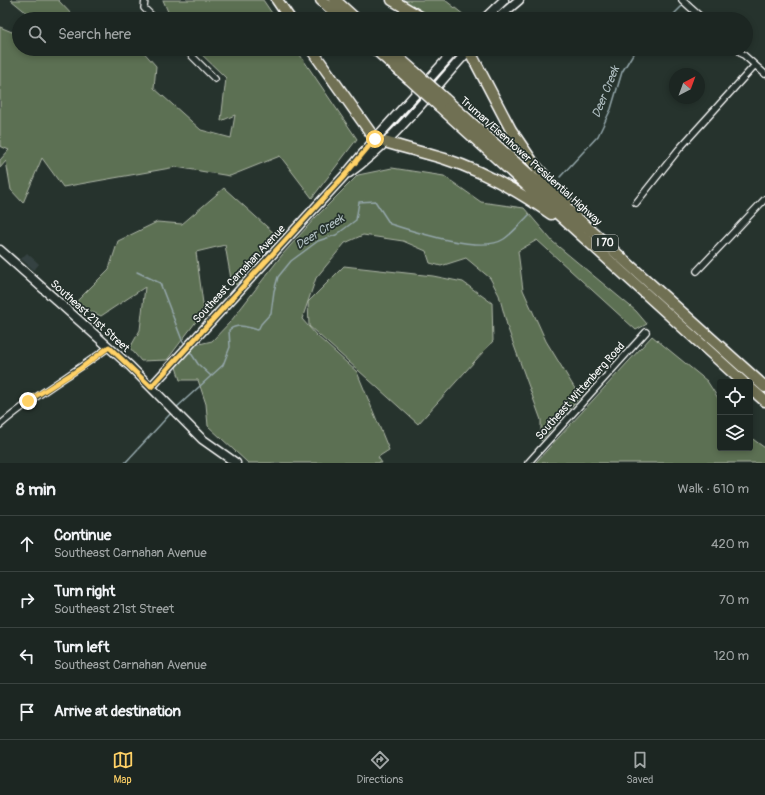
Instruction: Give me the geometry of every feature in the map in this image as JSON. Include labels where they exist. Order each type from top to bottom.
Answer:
[{"type":"highway","points":[[277,0],[285,12]]},
{"type":"highway","points":[[321,0],[334,12]]},
{"type":"highway","points":[[335,0],[348,12]]},
{"type":"highway","points":[[392,0],[412,12]]},
{"type":"highway","points":[[316,56],[375,139]]},
{"type":"highway","name":"Truman/Eisenhower Presidential Highway","points":[[385,56],[411,75],[442,103],[597,249],[740,379]]},
{"type":"highway","name":"Truman/Eisenhower Presidential Highway","points":[[395,56],[411,75]]},
{"type":"highway","points":[[473,56],[510,130],[534,164],[624,260]]},
{"type":"highway","name":"Truman/Eisenhower Presidential Highway","points":[[442,103],[624,260],[765,386]]},
{"type":"highway","points":[[385,142],[444,159],[491,177],[543,209],[597,249]]},
{"type":"highway","points":[[753,391],[765,402]]},
{"type":"street","points":[[145,0],[144,8],[148,12]]},
{"type":"street","points":[[505,12],[519,0]]},
{"type":"street","points":[[682,0],[695,12]]},
{"type":"street","points":[[490,12],[499,2]]},
{"type":"street","points":[[192,56],[215,79]]},
{"type":"street","name":"Southeast Carnahan Avenue","points":[[151,387],[344,176],[450,56]]},
{"type":"street","name":"Southeast Carnahan Avenue","points":[[344,176],[365,162],[385,142],[463,56]]},
{"type":"street","points":[[745,56],[765,74]]},
{"type":"street","points":[[636,202],[679,149],[755,65]]},
{"type":"street","points":[[375,139],[385,142]]},
{"type":"street","points":[[697,271],[765,199]]},
{"type":"street","name":"Southeast 21st Street","points":[[0,250],[109,347],[202,439],[236,463]]},
{"type":"street","name":"Southeast Wittenberg Road","points":[[528,463],[646,332]]},
{"type":"street","points":[[0,425],[28,401],[81,368],[109,347]]},
{"type":"shaded area","points":[[27,253],[39,264],[34,270],[21,259]]},
{"type":"green space","points":[[11,0],[58,0],[69,12],[26,12]]},
{"type":"green space","points":[[163,0],[263,0],[271,12],[168,12]]},
{"type":"green space","points":[[399,0],[445,0],[460,12],[419,12]]},
{"type":"green space","points":[[0,27],[12,32],[12,56],[147,56],[156,66],[154,88],[201,130],[231,138],[235,115],[221,121],[226,78],[203,56],[301,56],[357,139],[312,198],[280,156],[230,176],[176,167],[63,187],[42,158],[23,203],[11,190],[6,161],[0,168],[0,160],[9,150],[0,146]]},
{"type":"green space","points":[[392,168],[444,176],[481,202],[524,208],[553,242],[636,311],[647,324],[636,330],[537,240],[518,251],[523,290],[546,341],[580,397],[541,441],[541,420],[508,329],[499,295],[490,278],[466,258],[441,266],[430,263],[426,251],[403,241],[363,235],[345,243],[316,278],[302,319],[316,335],[357,372],[389,450],[378,457],[382,463],[248,463],[208,426],[206,404],[198,380],[180,380],[176,367],[195,345],[212,341],[231,321],[282,255],[315,218],[358,175]]},
{"type":"green space","points":[[224,188],[276,235],[236,285],[231,279],[225,245],[196,252],[204,311],[167,360],[141,361],[130,348],[140,330],[145,287],[101,316],[74,304],[109,269],[118,241],[157,222],[182,224]]},
{"type":"green space","points":[[344,266],[433,276],[463,282],[492,303],[493,341],[418,424],[309,326],[308,302]]},
{"type":"green space","points":[[652,336],[707,381],[717,396],[717,451],[753,451],[753,439],[765,448],[765,463],[535,463]]},
{"type":"waterway","name":"Deer Creek","points":[[676,12],[688,0]]},
{"type":"waterway","name":"Deer Creek","points":[[560,177],[598,136],[611,109],[622,72],[632,56]]},
{"type":"waterway","name":"Deer Creek","points":[[176,408],[223,365],[230,347],[229,330],[239,326],[258,330],[261,324],[271,313],[274,291],[278,277],[291,261],[318,241],[336,235],[356,220],[359,202],[375,201],[390,224],[415,232],[465,243],[494,243],[504,239],[529,215]]},
{"type":"waterway","points":[[137,272],[160,283],[182,340],[186,345]]},
{"type":"waterway","points":[[189,350],[198,364],[211,376]]},
{"type":"waterway","name":"Deer Creek","points":[[125,463],[172,412]]},
{"type":"route","points":[[28,401],[81,368],[109,347],[151,387],[344,176],[375,139]]}]
